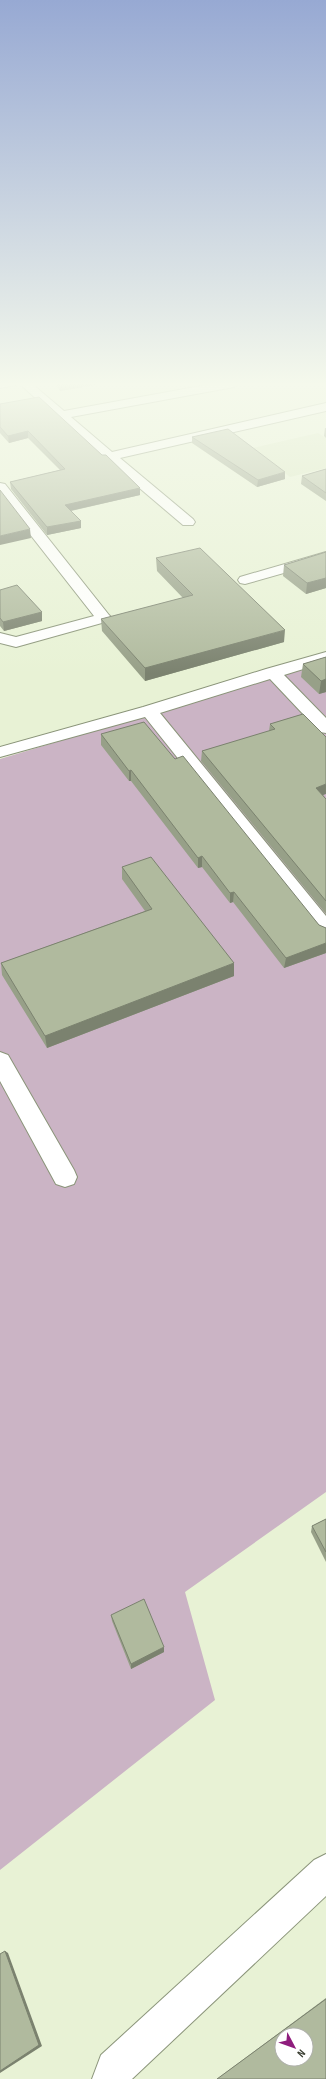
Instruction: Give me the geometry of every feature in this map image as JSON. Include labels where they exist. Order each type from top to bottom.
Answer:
[{"type":"street","points":[[138,480],[188,522]]},
{"type":"street","points":[[0,487],[104,618],[16,642],[0,638]]},
{"type":"street","points":[[245,580],[326,556]]},
{"type":"street","points":[[0,752],[149,711],[272,672],[326,657]]},
{"type":"street","points":[[272,672],[326,728]]},
{"type":"street","points":[[149,711],[326,930]]},
{"type":"street","points":[[0,1061],[65,1177]]},
{"type":"street","points":[[115,2076],[326,1872]]},
{"type":"shaded area","points":[[326,661],[326,1492],[185,1592],[215,1700],[0,1870],[0,759]]},
{"type":"building","points":[[18,480],[132,480],[140,488],[65,505],[81,521],[47,527],[10,482]]},
{"type":"building","points":[[308,480],[326,480],[326,493]]},
{"type":"building","points":[[0,490],[30,529],[0,536]]},
{"type":"building","points":[[200,548],[285,630],[145,668],[101,619],[193,595],[156,558]]},
{"type":"building","points":[[326,552],[326,578],[307,583],[284,565]]},
{"type":"building","points":[[17,585],[42,612],[3,622],[0,618],[0,590]]},
{"type":"building","points":[[326,657],[326,679],[321,681],[303,664]]},
{"type":"building","points":[[303,714],[326,737],[326,784],[316,788],[326,799],[326,901],[202,751],[275,729],[270,724]]},
{"type":"building","points":[[144,722],[175,759],[183,756],[319,925],[326,928],[326,943],[286,958],[234,892],[230,893],[202,856],[198,858],[131,770],[129,771],[101,734]]},
{"type":"building","points":[[151,857],[234,963],[45,1036],[1,963],[152,909],[122,867]]},
{"type":"building","points":[[326,1519],[326,1552],[312,1526]]},
{"type":"building","points":[[144,1599],[164,1647],[131,1664],[111,1615]]},
{"type":"building","points":[[5,1951],[39,2045],[0,2071],[0,1954]]},
{"type":"building","points":[[326,1999],[326,2079],[217,2079],[274,2037],[274,2067],[314,2067],[314,2027],[288,2027]]}]
